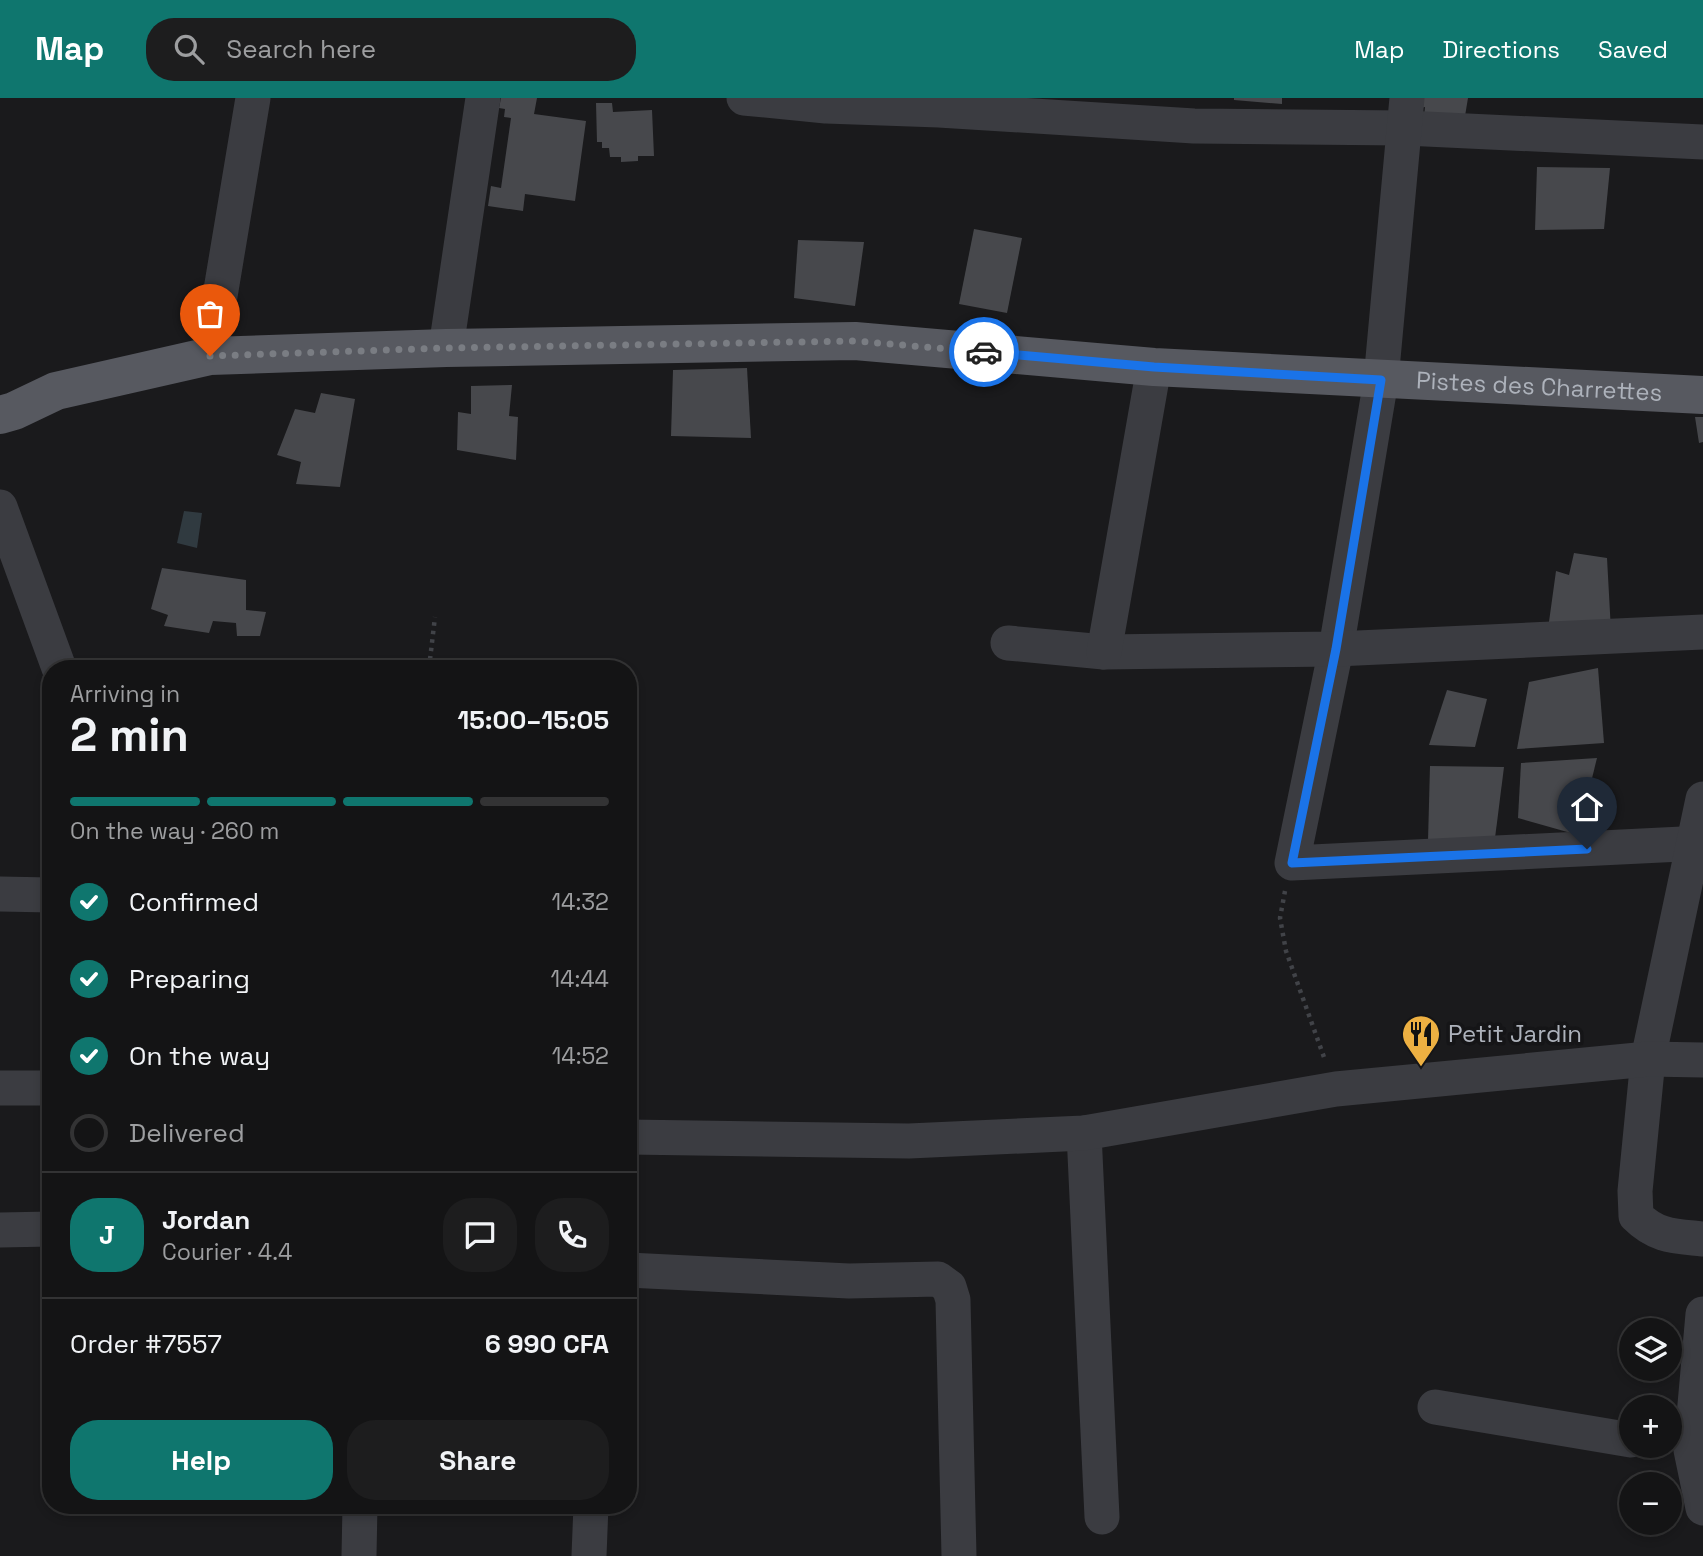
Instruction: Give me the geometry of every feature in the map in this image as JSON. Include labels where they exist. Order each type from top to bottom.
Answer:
[{"type":"main road","name":"Pistes des Charrettes","points":[[0,415],[56,391],[210,356],[446,348],[855,341],[1154,367],[1703,395]]},
{"type":"street","points":[[210,356],[253,98]]},
{"type":"street","points":[[446,348],[483,98]]},
{"type":"street","points":[[744,98],[826,106],[940,104],[1195,112],[1406,113],[1703,142]]},
{"type":"street","points":[[1406,113],[1381,380],[1336,649],[1292,863],[1698,843]]},
{"type":"street","points":[[1104,652],[1154,367]]},
{"type":"street","points":[[0,507],[16,592],[54,660]]},
{"type":"street","points":[[1008,643],[1104,652],[1336,649],[1703,632]]},
{"type":"street","points":[[1703,799],[1698,843],[1648,1059],[1635,1191],[1636,1216],[1647,1227],[1663,1234],[1703,1239]]},
{"type":"street","points":[[0,894],[42,895]]},
{"type":"street","points":[[637,1137],[909,1141],[1084,1133],[1336,1089],[1648,1059],[1703,1060]]},
{"type":"street","points":[[0,1088],[42,1088]]},
{"type":"street","points":[[1084,1133],[1102,1517]]},
{"type":"street","points":[[0,1230],[42,1229]]},
{"type":"street","points":[[637,1270],[849,1281],[939,1279],[949,1287],[953,1300],[959,1556]]},
{"type":"street","points":[[1703,1314],[1687,1449],[1703,1508]]},
{"type":"street","points":[[1435,1407],[1619,1438]]},
{"type":"street","points":[[359,1556],[360,1514]]},
{"type":"street","points":[[589,1556],[591,1514]]},
{"type":"path","points":[[430,660],[435,617]]},
{"type":"path","points":[[1292,863],[1280,918],[1286,951],[1336,1089]]},
{"type":"shaded area","points":[[184,511],[202,513],[197,548],[177,543]]},
{"type":"building","points":[[501,98],[537,98],[534,114],[586,121],[575,201],[525,194],[523,211],[488,206],[491,186],[501,188],[511,118],[504,117],[505,109],[499,108]]},
{"type":"building","points":[[1282,98],[1282,104],[1234,100]]},
{"type":"building","points":[[1422,98],[1468,98],[1464,122],[1424,118],[1425,107],[1420,108]]},
{"type":"building","points":[[596,103],[612,103],[613,112],[652,110],[654,156],[638,156],[638,161],[621,162],[621,157],[610,157],[609,148],[602,148],[602,142],[597,142]]},
{"type":"building","points":[[1537,167],[1610,168],[1604,229],[1535,230]]},
{"type":"building","points":[[974,229],[1022,238],[1007,313],[959,304]]},
{"type":"building","points":[[798,240],[864,242],[855,306],[794,298]]},
{"type":"building","points":[[747,368],[751,438],[671,436],[673,370]]},
{"type":"building","points":[[512,385],[509,416],[518,417],[516,460],[457,450],[458,412],[471,414],[471,386]]},
{"type":"building","points":[[321,393],[355,399],[340,487],[296,484],[301,462],[277,455],[295,409],[315,413]]},
{"type":"building","points":[[1695,417],[1703,417],[1703,442],[1699,443]]},
{"type":"building","points":[[1574,553],[1607,558],[1611,631],[1548,629],[1556,571],[1569,575]]},
{"type":"building","points":[[162,568],[246,580],[246,610],[266,612],[260,636],[237,636],[236,623],[213,621],[209,633],[164,626],[168,615],[151,609]]},
{"type":"building","points":[[1598,668],[1604,743],[1517,749],[1529,682]]},
{"type":"building","points":[[1447,690],[1487,699],[1475,747],[1429,745]]},
{"type":"building","points":[[1597,758],[1578,835],[1518,818],[1521,763]]},
{"type":"building","points":[[1430,766],[1504,767],[1494,846],[1428,841]]},
{"type":"way so far","points":[[210,356],[446,348],[855,341],[984,352]]},
{"type":"place","name":"Petit Jardin","points":[[1421,1068]]},
{"type":"route","points":[[984,352],[1154,367],[1381,380],[1336,649],[1292,863],[1587,849]]}]
